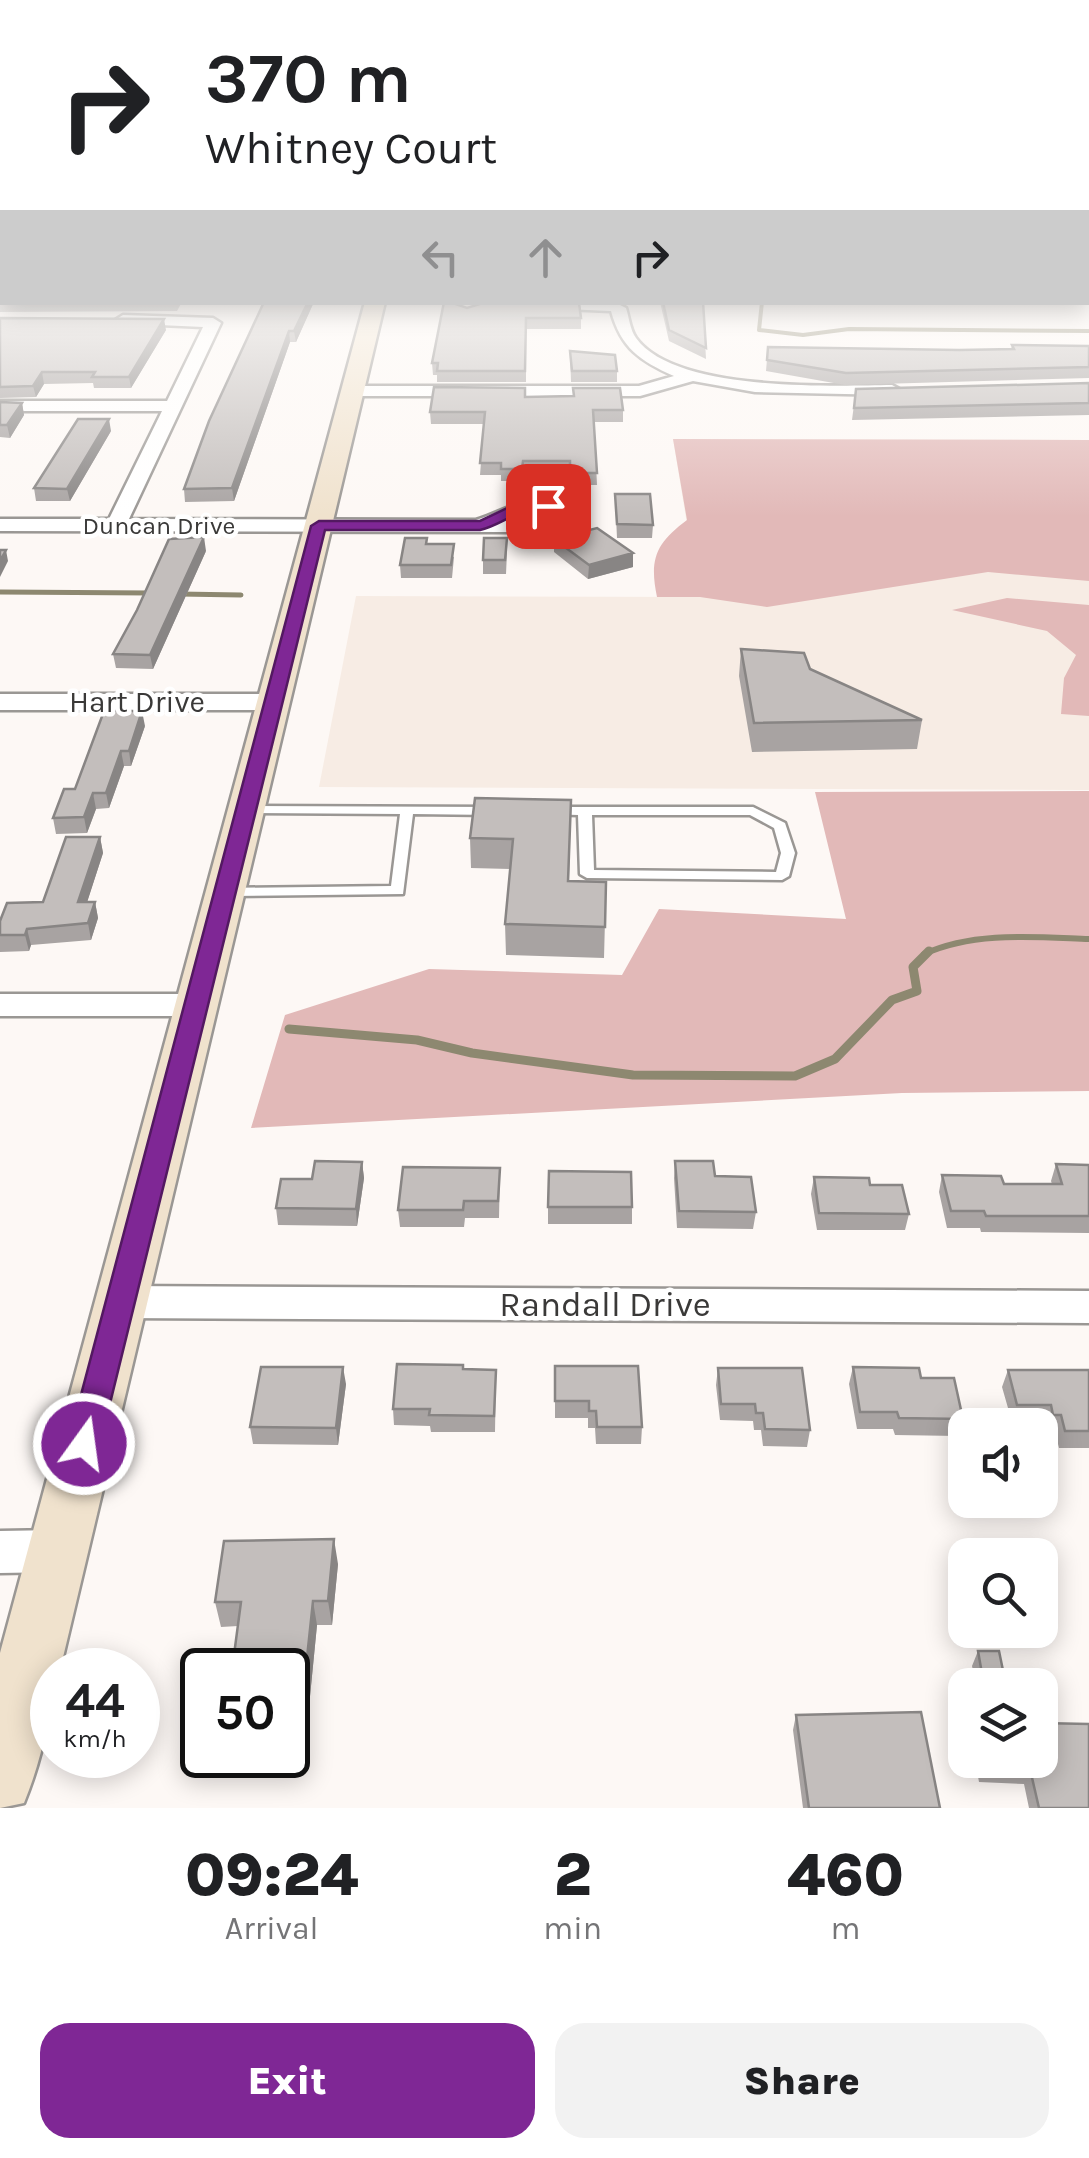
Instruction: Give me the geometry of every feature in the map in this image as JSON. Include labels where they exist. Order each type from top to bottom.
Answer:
[{"type":"main road","points":[[0,1779],[28,1552],[120,1302],[364,348]]},
{"type":"street","points":[[116,525],[202,348]]},
{"type":"street","points":[[637,348],[696,376],[795,390],[909,390]]},
{"type":"street","points":[[354,391],[640,391],[696,376]]},
{"type":"street","points":[[0,406],[174,406]]},
{"type":"street","name":"Duncan Drive","points":[[0,525],[480,526]]},
{"type":"street","name":"Hart Drive","points":[[0,702],[273,702]]},
{"type":"street","points":[[0,1004],[196,1005]]},
{"type":"street","name":"Randall Drive","points":[[120,1302],[1089,1307]]},
{"type":"lane","points":[[246,810],[506,810]]},
{"type":"lane","points":[[225,891],[398,891],[407,810]]},
{"type":"lane","points":[[526,811],[585,811],[753,811],[780,826],[788,853],[782,876],[587,874],[585,811]]},
{"type":"shaded area","points":[[673,439],[1089,440],[1089,790],[319,787],[356,596],[699,597]]},
{"type":"shaded area","points":[[673,439],[1089,440],[1089,581],[988,572],[767,607],[700,597],[657,597],[657,553],[668,536],[687,520]]},
{"type":"shaded area","points":[[1007,598],[1089,605],[1089,716],[1061,714],[1064,678],[1076,655],[1047,631],[952,610]]},
{"type":"shaded area","points":[[1089,791],[1089,1091],[902,1093],[251,1128],[285,1015],[429,969],[622,975],[659,909],[846,919],[815,792]]},
{"type":"building","points":[[0,348],[146,348],[129,377],[92,377],[95,372],[42,372],[33,386],[0,387]]},
{"type":"building","points":[[243,348],[283,348],[232,488],[184,489],[209,421]]},
{"type":"building","points":[[435,348],[525,348],[525,371],[437,371],[438,363],[432,363]]},
{"type":"building","points":[[768,348],[1089,348],[1089,367],[846,373],[767,360]]},
{"type":"building","points":[[570,351],[615,355],[617,371],[572,371]]},
{"type":"building","points":[[1089,383],[1089,403],[854,408],[856,389]]},
{"type":"building","points":[[434,387],[525,388],[525,397],[574,396],[573,388],[620,388],[623,410],[593,410],[597,473],[570,473],[570,461],[523,461],[522,469],[501,469],[501,463],[480,463],[485,412],[430,412]]},
{"type":"building","points":[[0,402],[22,403],[7,425],[0,425]]},
{"type":"building","points":[[78,419],[109,419],[67,489],[34,488]]},
{"type":"building","points":[[615,494],[650,494],[653,525],[617,524]]},
{"type":"building","points":[[597,528],[633,553],[589,565],[554,539]]},
{"type":"building","points":[[204,537],[150,655],[113,654],[169,539]]},
{"type":"building","points":[[405,538],[427,538],[426,544],[454,544],[451,565],[400,565]]},
{"type":"building","points":[[484,538],[507,538],[505,560],[483,560]]},
{"type":"building","points":[[741,649],[804,653],[810,669],[922,720],[754,723]]},
{"type":"building","points":[[104,711],[142,711],[129,751],[121,751],[106,793],[93,793],[84,817],[53,818],[64,789],[75,789]]},
{"type":"building","points":[[475,798],[571,800],[568,881],[606,882],[605,927],[505,924],[513,839],[470,838]]},
{"type":"building","points":[[66,837],[100,837],[78,902],[95,902],[88,923],[27,929],[25,935],[0,935],[7,903],[43,902]]},
{"type":"building","points":[[315,1161],[362,1162],[356,1209],[276,1208],[281,1179],[312,1179]]},
{"type":"building","points":[[675,1161],[713,1161],[715,1176],[751,1177],[756,1212],[679,1211]]},
{"type":"building","points":[[1056,1164],[1089,1165],[1089,1216],[986,1216],[984,1211],[951,1211],[942,1175],[1001,1176],[1004,1184],[1062,1184]]},
{"type":"building","points":[[403,1167],[500,1168],[498,1201],[464,1201],[463,1210],[398,1210]]},
{"type":"building","points":[[549,1171],[631,1172],[632,1207],[548,1207]]},
{"type":"building","points":[[814,1177],[869,1178],[870,1185],[902,1185],[909,1214],[819,1213]]},
{"type":"building","points":[[397,1364],[496,1370],[494,1416],[429,1415],[430,1409],[393,1409]]},
{"type":"building","points":[[555,1366],[638,1366],[642,1427],[597,1427],[596,1411],[589,1411],[589,1401],[555,1401]]},
{"type":"building","points":[[261,1367],[343,1367],[336,1428],[250,1427]]},
{"type":"building","points":[[853,1367],[919,1368],[921,1378],[954,1378],[961,1408],[948,1408],[948,1419],[860,1412]]},
{"type":"building","points":[[718,1368],[802,1368],[810,1430],[765,1429],[763,1413],[756,1413],[755,1404],[721,1404]]},
{"type":"building","points":[[1008,1370],[1089,1370],[1089,1431],[1065,1431],[1058,1408],[1051,1405],[1017,1405]]},
{"type":"building","points":[[334,1539],[328,1601],[313,1601],[308,1648],[235,1648],[241,1602],[215,1602],[224,1541]]},
{"type":"building","points":[[978,1651],[999,1651],[1002,1668],[981,1668]]},
{"type":"building","points":[[921,1712],[940,1808],[809,1808],[796,1715]]},
{"type":"building","points":[[1058,1723],[1089,1724],[1089,1808],[1039,1808],[1032,1778],[1058,1778]]},
{"type":"waterway","points":[[0,592],[150,593]]},
{"type":"waterway","points":[[179,594],[241,595]]},
{"type":"waterway","points":[[927,953],[984,939],[1089,939]]},
{"type":"waterway","points":[[289,1029],[417,1040],[472,1053],[633,1075],[795,1076],[835,1059],[892,1000],[917,991],[913,967],[927,953]]},
{"type":"route","points":[[84,1444],[319,526],[480,526],[522,506],[548,506]]}]
